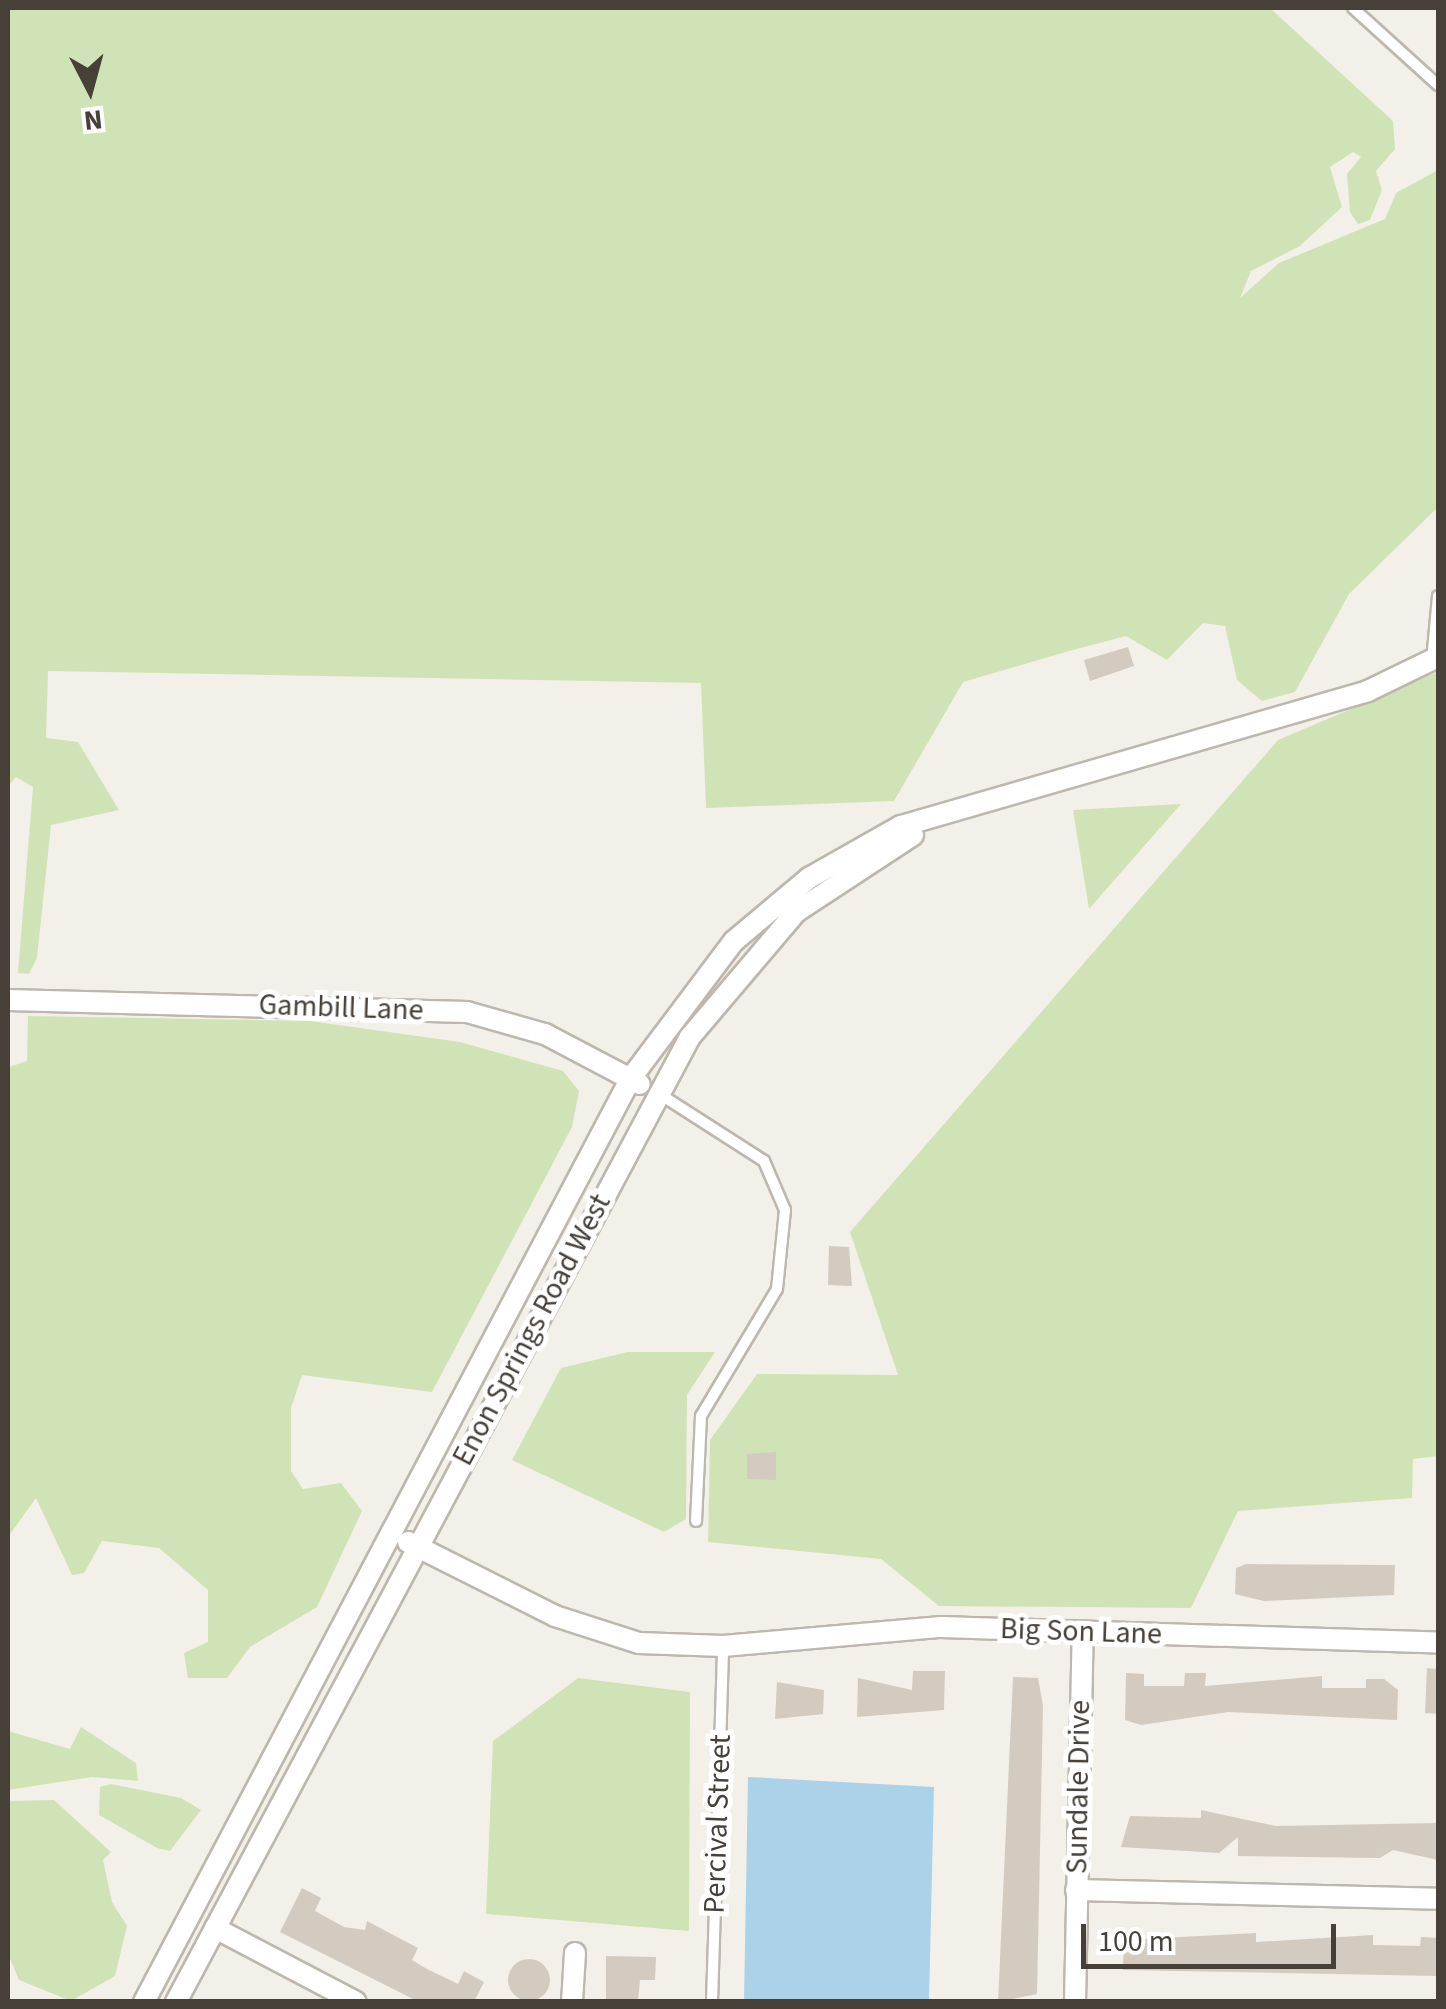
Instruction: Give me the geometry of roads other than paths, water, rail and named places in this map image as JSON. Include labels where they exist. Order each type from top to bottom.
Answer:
[{"type":"street","points":[[144,2002],[630,1078],[709,968],[809,878],[901,826],[1368,691],[1435,659]]},
{"type":"street","name":"Enon Springs Road West","points":[[176,2002],[657,1093],[728,982],[796,912],[894,844],[1026,791]]},
{"type":"street","name":"Gambill Lane","points":[[8,1000],[467,1012],[545,1034],[657,1093]]},
{"type":"street","name":"Big Son Lane","points":[[393,1534],[600,1634],[723,1646],[941,1628],[1438,1643]]},
{"type":"street","name":"Sundale Drive","points":[[1076,2002],[1082,1632]]},
{"type":"street","points":[[1076,1890],[1438,1899]]},
{"type":"street","points":[[216,1928],[356,2002]]},
{"type":"street","points":[[572,2002],[574,1953]]},
{"type":"lane","points":[[1352,8],[1438,85]]},
{"type":"lane","points":[[1435,659],[1438,596]]},
{"type":"lane","points":[[657,1093],[764,1160],[785,1210],[777,1289],[701,1416],[696,1521]]},
{"type":"lane","name":"Percival Street","points":[[712,2002],[723,1646]]},
{"type":"water","points":[[748,1777],[934,1787],[929,2001],[744,2001]]}]
